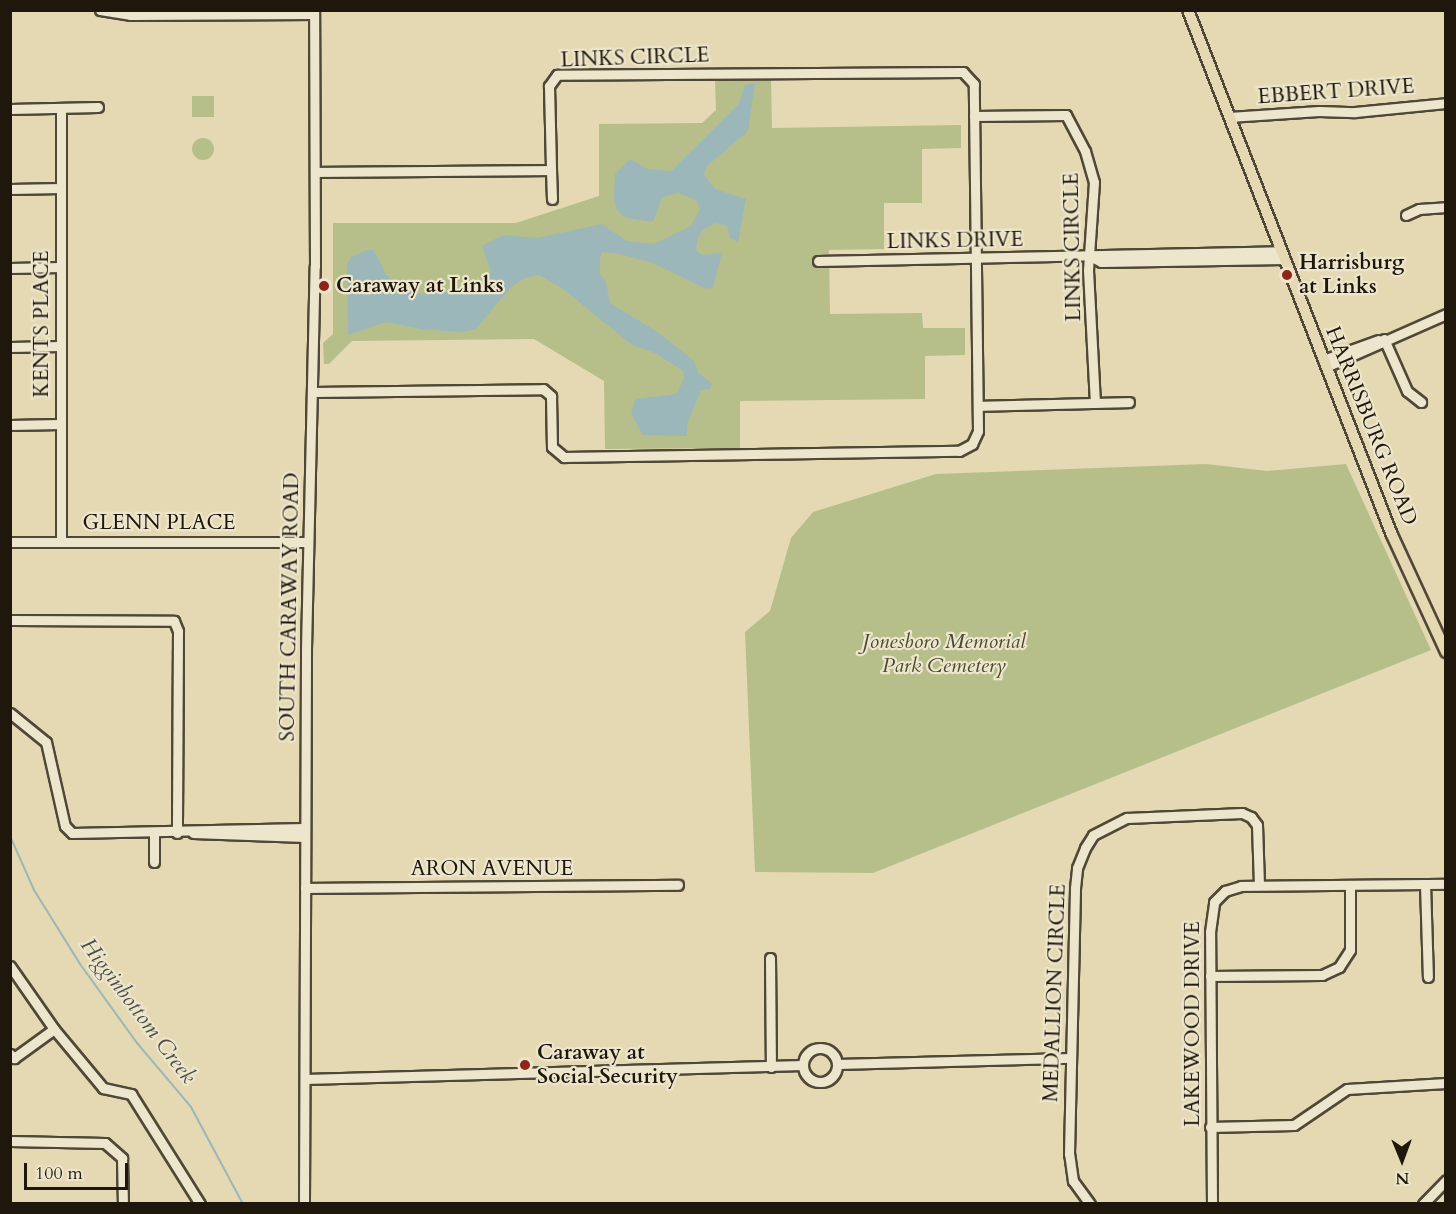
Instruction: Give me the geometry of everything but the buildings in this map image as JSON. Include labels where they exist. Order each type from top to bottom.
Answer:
[{"type":"main road","name":"HARRISBURG ROAD","points":[[1188,10],[1392,535],[1446,652]]},
{"type":"street","points":[[100,10],[130,13],[314,12]]},
{"type":"street","name":"SOUTH CARAWAY ROAD","points":[[304,1203],[308,542],[315,172],[314,12]]},
{"type":"street","name":"LINKS CIRCLE","points":[[312,392],[543,389],[551,396],[552,447],[564,457],[959,451],[976,438],[978,406],[974,84],[958,71],[561,75],[552,77],[549,86],[551,170]]},
{"type":"street","name":"EBBERT DRIVE","points":[[1229,117],[1319,111],[1355,112],[1446,103]]},
{"type":"street","points":[[10,109],[98,107]]},
{"type":"street","name":"KENTS PLACE","points":[[61,108],[61,541]]},
{"type":"street","name":"LINKS CIRCLE","points":[[974,116],[1065,115],[1070,119],[1092,171],[1092,257],[1088,270],[1095,403]]},
{"type":"street","points":[[315,172],[551,170],[552,199]]},
{"type":"street","points":[[10,189],[61,188]]},
{"type":"street","points":[[1406,215],[1419,209],[1446,207]]},
{"type":"street","name":"LINKS DRIVE","points":[[818,261],[1092,257],[1100,254],[1282,255]]},
{"type":"street","points":[[10,268],[61,267]]},
{"type":"street","points":[[1325,363],[1446,314]]},
{"type":"street","points":[[1384,339],[1407,391],[1420,402]]},
{"type":"street","points":[[10,347],[60,346]]},
{"type":"street","points":[[978,406],[1129,402]]},
{"type":"street","points":[[10,425],[60,424]]},
{"type":"street","name":"GLENN PLACE","points":[[10,542],[308,542]]},
{"type":"street","points":[[10,620],[174,621],[178,631],[182,833]]},
{"type":"street","points":[[10,713],[46,742],[67,831],[182,833],[206,836],[305,832]]},
{"type":"street","name":"MEDALLION CIRCLE","points":[[1090,1203],[1073,1181],[1068,1154],[1077,868],[1093,835],[1127,818],[1242,813],[1251,817],[1257,825],[1259,885]]},
{"type":"street","points":[[154,834],[154,862]]},
{"type":"street","points":[[1425,884],[1428,977]]},
{"type":"street","name":"LAKEWOOD DRIVE","points":[[1212,1203],[1210,976],[1214,902],[1228,889],[1259,885],[1446,884]]},
{"type":"street","name":"ARON AVENUE","points":[[305,888],[678,885]]},
{"type":"street","points":[[1210,976],[1322,975],[1339,967],[1350,950],[1350,885]]},
{"type":"street","points":[[770,958],[771,1067]]},
{"type":"street","points":[[10,966],[54,1029],[103,1088],[131,1094],[200,1203]]},
{"type":"street","points":[[10,1054],[14,1058],[54,1029]]},
{"type":"street","points":[[822,1048],[833,1053],[837,1064],[833,1076],[823,1081],[807,1076],[803,1065],[807,1054],[822,1048]]},
{"type":"street","points":[[837,1064],[1071,1059]]},
{"type":"street","points":[[305,1078],[803,1065]]},
{"type":"street","points":[[1210,1127],[1294,1125],[1347,1089],[1446,1083]]},
{"type":"street","points":[[10,1141],[105,1143],[122,1158],[123,1203]]},
{"type":"street","points":[[1423,1203],[1446,1180]]},
{"type":"green space","points":[[771,79],[772,128],[961,125],[961,148],[922,149],[922,203],[884,203],[884,249],[829,250],[830,314],[922,313],[923,328],[965,328],[965,355],[925,356],[925,399],[740,401],[740,448],[605,449],[604,381],[534,339],[352,341],[329,364],[324,364],[323,343],[333,334],[333,223],[516,223],[599,196],[599,124],[702,123],[716,110],[715,80]]},
{"type":"green space","points":[[192,96],[214,96],[214,117],[192,117]]},
{"type":"green space","points":[[203,138],[211,141],[214,149],[211,157],[203,160],[195,157],[192,149],[195,141]]},
{"type":"green space","name":"Jonesboro Memorial Park Cemetery","points":[[1206,464],[1267,471],[1346,464],[1431,650],[873,873],[755,872],[745,632],[770,611],[791,538],[813,512],[936,474]]},
{"type":"water","points":[[755,83],[748,131],[707,166],[704,174],[715,189],[746,199],[738,242],[730,238],[727,226],[716,223],[703,230],[698,238],[696,250],[702,255],[722,253],[713,287],[706,289],[653,263],[620,254],[602,252],[600,259],[600,274],[606,282],[610,303],[656,331],[694,361],[698,372],[712,384],[710,389],[701,390],[687,424],[687,436],[643,435],[631,414],[635,399],[676,394],[684,379],[683,371],[655,353],[632,345],[562,288],[539,275],[524,278],[511,287],[476,329],[460,332],[421,329],[386,322],[348,335],[347,265],[351,257],[367,250],[374,250],[386,274],[400,287],[417,294],[460,291],[481,285],[491,272],[482,246],[503,235],[537,238],[602,224],[627,241],[654,244],[691,226],[700,209],[696,200],[678,193],[662,197],[653,222],[626,218],[617,210],[614,199],[615,174],[630,159],[648,169],[671,171],[738,105],[745,85]]},
{"type":"waterway","name":"Higginbottom Creek","points":[[10,836],[34,890],[80,964],[137,1043],[191,1107],[243,1204]]},
{"type":"place","name":"Harrisburg at Links","points":[[1287,275]]},
{"type":"place","name":"Caraway at Links","points":[[324,286]]},
{"type":"place","name":"Caraway at Social Security","points":[[525,1065]]}]
